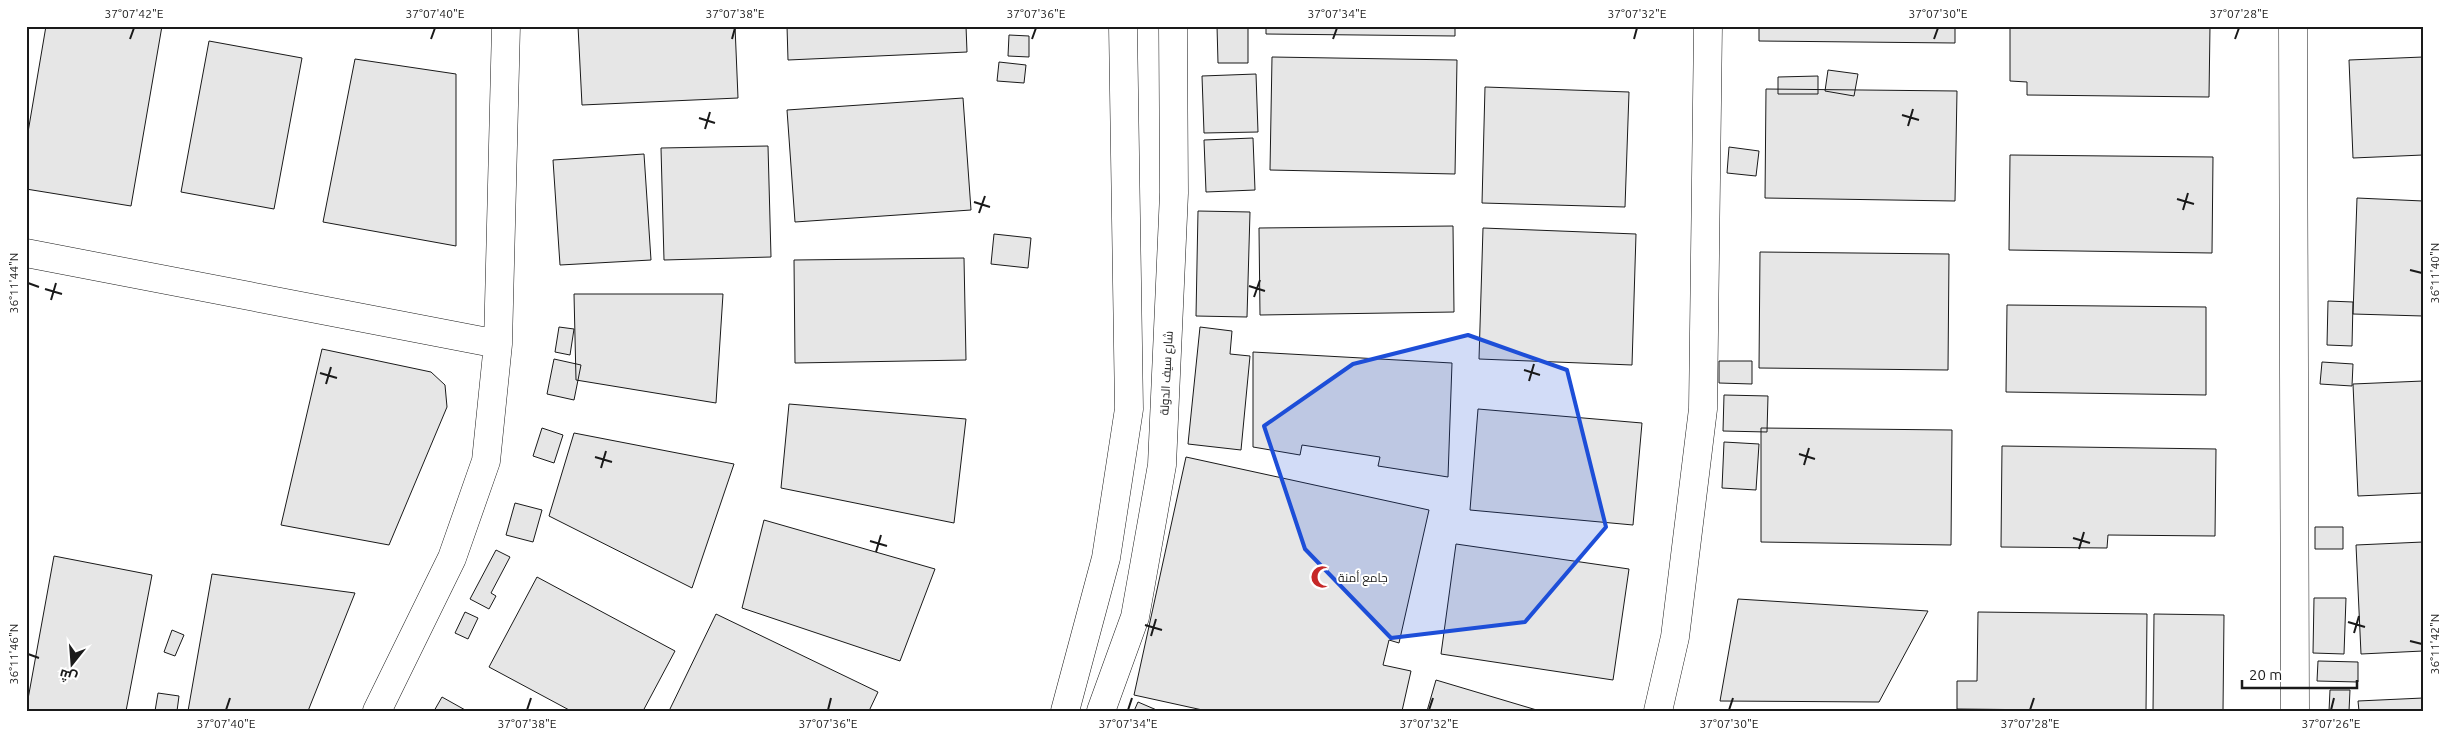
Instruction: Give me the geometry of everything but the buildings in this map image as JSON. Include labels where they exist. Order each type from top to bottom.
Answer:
[{"type":"street","points":[[377,711],[452,558],[486,461],[498,344],[506,26]]},
{"type":"street","points":[[1065,711],[1106,558],[1129,409],[1123,26]]},
{"type":"street","name":"شارع سيف الدولة","points":[[1101,711],[1136,617],[1162,466],[1174,193],[1174,26]]},
{"type":"street","points":[[1658,711],[1676,636],[1703,409],[1708,26]]},
{"type":"street","points":[[2293,26],[2295,711]]},
{"type":"street","points":[[26,253],[498,344]]},
{"type":"highlighted area","points":[[1468,335],[1567,370],[1606,527],[1525,622],[1391,638],[1305,549],[1264,426],[1353,364]]},
{"type":"place","name":"جامع أمنة","points":[[1322,577]]}]
